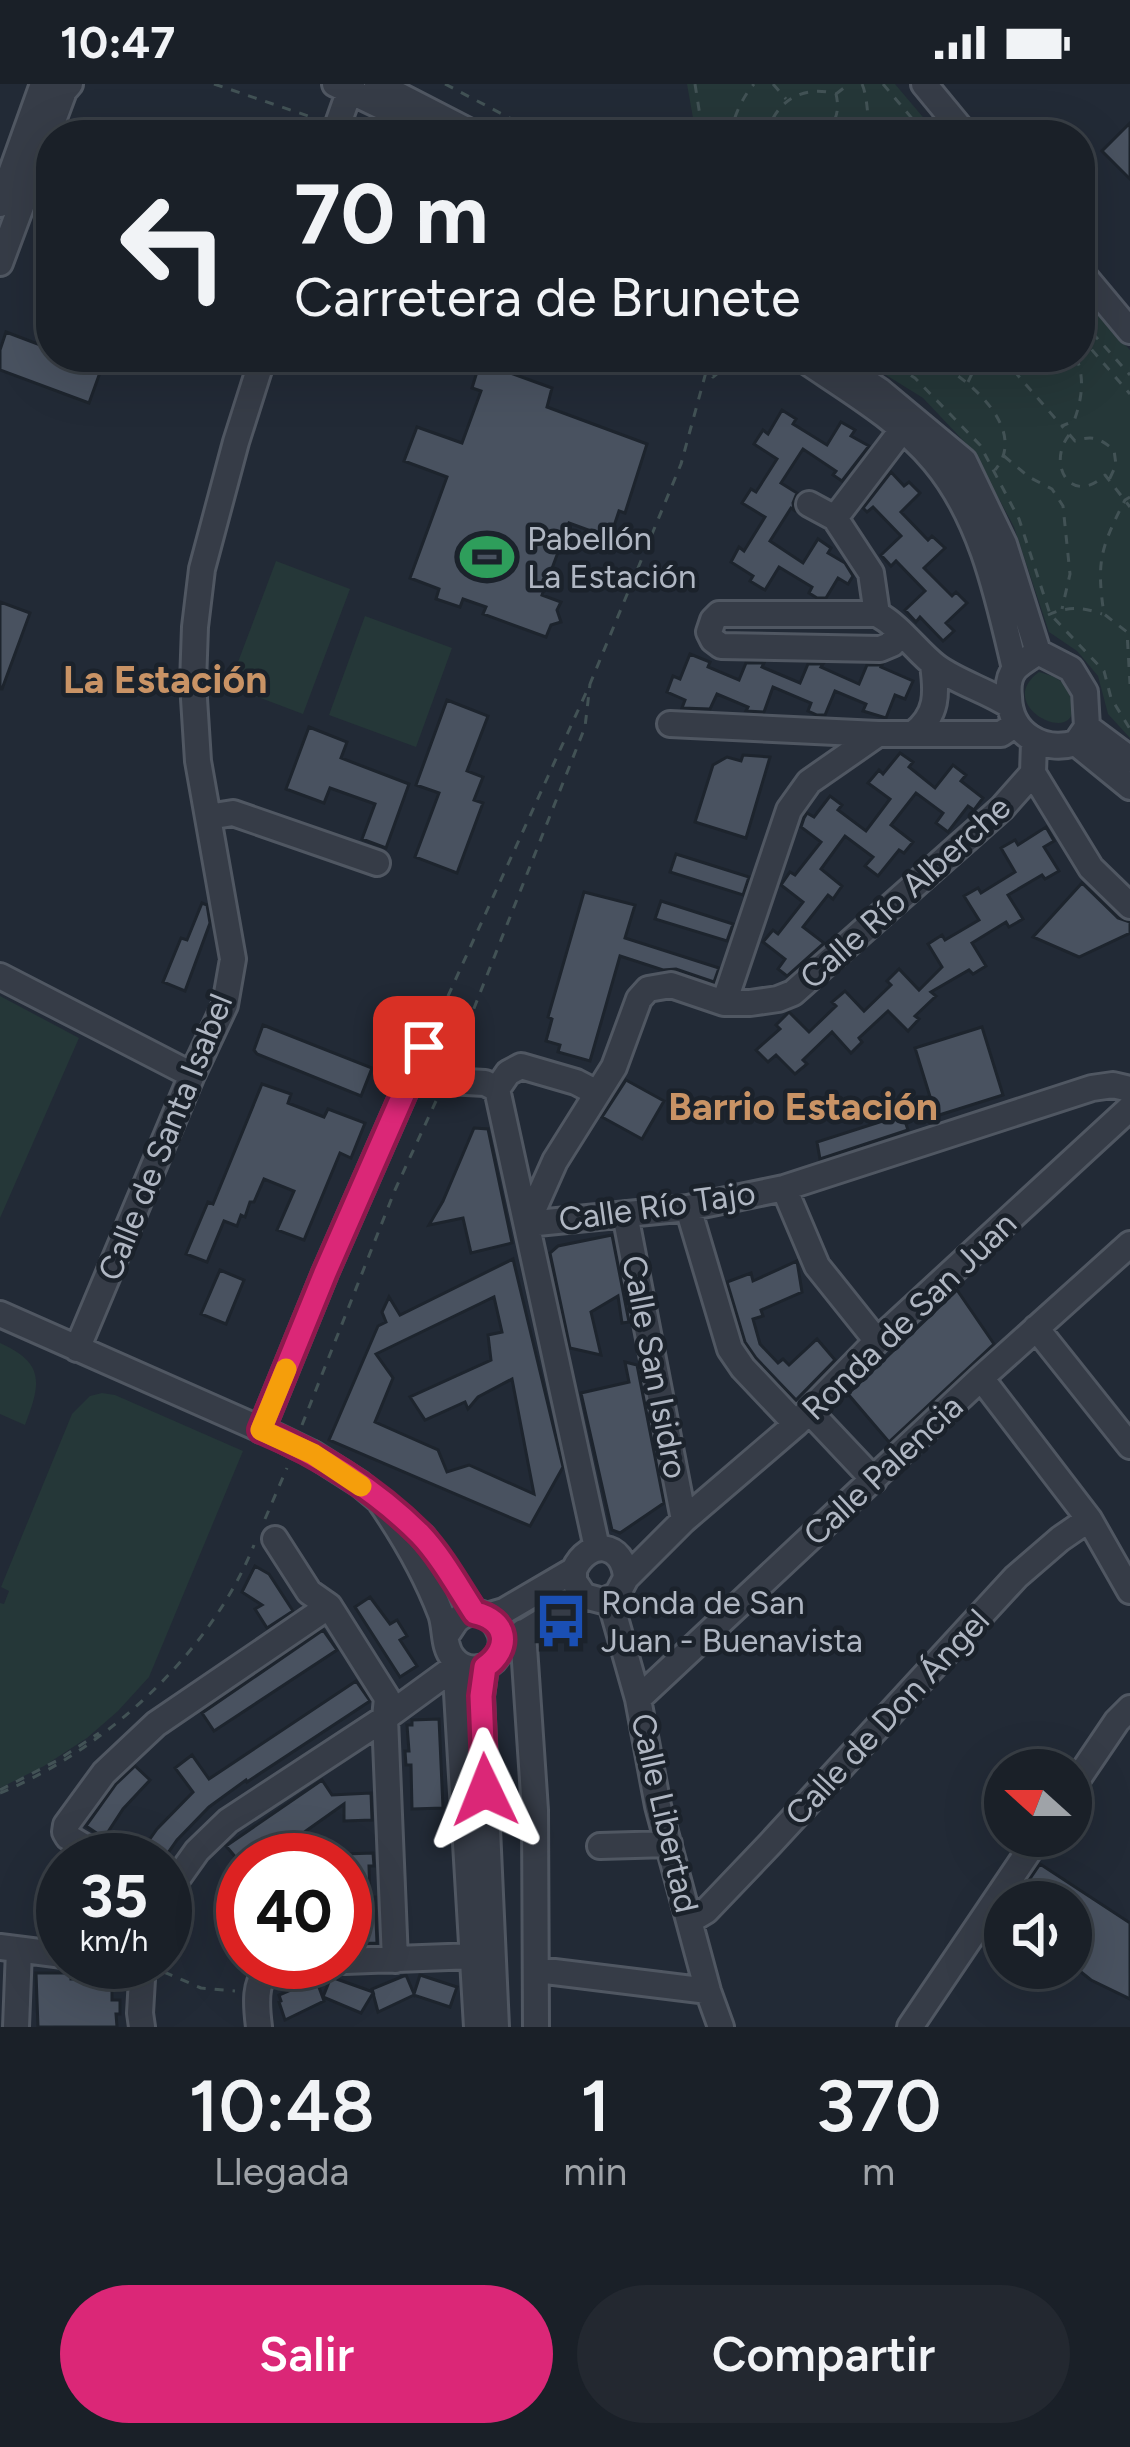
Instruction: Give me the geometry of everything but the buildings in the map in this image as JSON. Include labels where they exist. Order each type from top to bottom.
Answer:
[{"type":"street","points":[[0,204],[43,84]]},
{"type":"street","points":[[53,120],[70,84]]},
{"type":"street","points":[[377,84],[447,120]]},
{"type":"street","points":[[924,84],[954,120]]},
{"type":"street","points":[[337,120],[345,86],[412,120]]},
{"type":"street","points":[[0,263],[36,166]]},
{"type":"street","points":[[1095,289],[1130,331]]},
{"type":"street","name":"Calle de Santa Isabel","points":[[77,1349],[225,1005],[233,959],[198,761],[193,683],[202,569],[258,372]]},
{"type":"street","points":[[821,372],[902,430],[953,485],[979,540],[1015,669]]},
{"type":"street","points":[[852,372],[964,461],[1004,544],[1038,652],[1071,669],[1085,692],[1082,735],[1130,787]]},
{"type":"street","points":[[835,518],[902,430]]},
{"type":"street","points":[[809,504],[835,518],[872,573],[877,614]]},
{"type":"street","points":[[898,630],[892,644],[880,649],[721,646],[709,632],[719,614],[877,614],[890,621],[933,665],[1020,724],[1064,747],[1082,735]]},
{"type":"street","points":[[1020,724],[1009,681],[1015,669],[1038,652]]},
{"type":"street","points":[[913,734],[924,726],[938,694],[933,665]]},
{"type":"street","points":[[670,724],[878,734],[1001,734],[1020,724]]},
{"type":"street","name":"Calle Río Alberche","points":[[527,1224],[554,1161],[614,1066],[639,999],[648,989],[671,985],[724,1003],[778,999],[793,993],[1002,808],[1033,773],[1020,724]]},
{"type":"street","points":[[724,1003],[789,810],[809,782],[878,734]]},
{"type":"street","points":[[1082,735],[1130,759]]},
{"type":"street","points":[[1033,773],[1091,868],[1130,906]]},
{"type":"street","points":[[208,817],[233,813],[377,863]]},
{"type":"street","points":[[0,976],[192,1075]]},
{"type":"street","points":[[288,1443],[325,1273],[424,1047]]},
{"type":"street","points":[[597,1094],[576,1082],[521,1066],[508,1073],[497,1089],[606,1551],[622,1561],[626,1578]]},
{"type":"street","points":[[410,1079],[485,1083],[497,1089]]},
{"type":"street","name":"Calle Río Tajo","points":[[527,1224],[688,1208],[784,1187],[1092,1088],[1130,1089]]},
{"type":"street","name":"Ronda de San Juan","points":[[493,1657],[523,1632],[623,1588],[626,1578],[684,1520],[802,1418],[877,1341],[1130,1108]]},
{"type":"street","points":[[784,1187],[817,1266],[877,1341]]},
{"type":"street","points":[[688,1208],[730,1349],[743,1368],[874,1480]]},
{"type":"street","name":"Calle San Isidro","points":[[625,1214],[684,1520]]},
{"type":"street","name":"Calle Palencia","points":[[638,1699],[1130,1244]]},
{"type":"street","points":[[0,1314],[288,1443],[379,1500],[423,1537],[481,1614],[500,1629],[481,1696],[496,2027]]},
{"type":"street","points":[[1036,1328],[1130,1446]]},
{"type":"street","points":[[981,1378],[1089,1520],[1130,1591]]},
{"type":"street","points":[[379,1500],[409,1543],[447,1634],[448,1651],[459,1664],[472,1669],[493,1657]]},
{"type":"street","name":"Ronda de San Juan","points":[[481,1614],[504,1611],[574,1570],[588,1551],[606,1551],[684,1520]]},
{"type":"street","name":"Calle de Don Ángel","points":[[691,1920],[770,1844],[1016,1577],[1089,1520]]},
{"type":"street","points":[[264,1536],[309,1592],[329,1606],[387,1698],[395,1960]]},
{"type":"street","points":[[574,1570],[574,1581],[597,1598]]},
{"type":"street","name":"Calle Libertad","points":[[597,1598],[638,1699],[658,1806],[721,2027]]},
{"type":"street","points":[[66,1833],[66,1825],[104,1773],[156,1724],[329,1606]]},
{"type":"street","points":[[447,1634],[457,1619],[481,1614]]},
{"type":"street","points":[[523,1632],[535,1810],[536,2027]]},
{"type":"street","points":[[192,1858],[227,1821],[386,1718],[459,1664]]},
{"type":"street","points":[[459,1664],[477,2027]]},
{"type":"street","points":[[1092,1761],[1126,1715]]},
{"type":"street","points":[[601,1846],[669,1844]]},
{"type":"street","points":[[910,2027],[1025,1857]]},
{"type":"street","points":[[9,1949],[16,2027]]},
{"type":"street","points":[[372,1960],[474,1956]]},
{"type":"street","points":[[538,1970],[708,1991]]},
{"type":"street","points":[[140,1989],[142,2027]]},
{"type":"street","points":[[257,1989],[259,2027]]},
{"type":"path","points":[[214,84],[309,120]]},
{"type":"path","points":[[445,84],[513,120]]},
{"type":"path","points":[[695,84],[701,120]]},
{"type":"path","points":[[733,120],[754,84]]},
{"type":"path","points":[[773,84],[786,99]]},
{"type":"path","points":[[836,94],[849,84]]},
{"type":"path","points":[[862,84],[869,100],[868,120]]},
{"type":"path","points":[[884,84],[914,120]]},
{"type":"path","points":[[771,120],[794,93],[824,87],[836,94],[839,108],[834,120]]},
{"type":"path","points":[[1095,336],[1130,375]]},
{"type":"path","points":[[1095,353],[1130,394]]},
{"type":"path","points":[[424,1047],[590,684],[681,464],[706,372],[713,377],[719,372]]},
{"type":"path","points":[[952,372],[991,407],[1004,436],[1000,466],[984,478]]},
{"type":"path","points":[[968,382],[973,372]]},
{"type":"path","points":[[1015,372],[1075,441],[1100,438],[1114,450],[1116,465],[1109,480]]},
{"type":"path","points":[[1062,426],[1074,421],[1081,403],[1080,372]]},
{"type":"path","points":[[1069,435],[1058,460],[1064,476],[1075,486],[1088,487],[1105,475],[1128,498],[1130,507]]},
{"type":"path","points":[[1004,456],[1052,489],[1063,506],[1070,574],[1062,609]]},
{"type":"path","points":[[1104,614],[1098,577],[1103,543],[1128,498]]},
{"type":"path","points":[[1041,619],[1062,609],[1084,607],[1104,614],[1126,632],[1130,683]]},
{"type":"path","points":[[0,1791],[116,1722],[170,1674],[206,1633],[264,1536],[288,1443],[394,1190],[445,1082],[585,728],[590,684]]},
{"type":"path","points":[[192,1984],[255,1993]]},
{"type":"shaded area","points":[[687,84],[895,84],[925,120],[693,120]]},
{"type":"shaded area","points":[[1095,312],[1130,350],[1130,738],[1108,714],[1098,676],[1077,651],[1049,632],[1014,527],[974,452],[923,398],[881,372],[1095,372]]},
{"type":"shaded area","points":[[276,561],[350,589],[303,714],[229,686]]},
{"type":"shaded area","points":[[365,616],[452,648],[416,747],[329,715]]},
{"type":"shaded area","points":[[1039,672],[1067,688],[1073,711],[1067,721],[1057,723],[1032,711],[1027,686]]},
{"type":"shaded area","points":[[0,996],[79,1038],[0,1218]]},
{"type":"shaded area","points":[[0,1343],[25,1358],[35,1376],[25,1425],[0,1414]]},
{"type":"shaded area","points":[[102,1393],[243,1451],[149,1677],[87,1738],[0,1788],[0,1603],[4,1604],[9,1591],[1,1587],[72,1414],[90,1396]]},
{"type":"slow traffic","points":[[286,1369],[261,1430],[313,1454],[361,1486]]},
{"type":"place","name":"Pabellón La Estación","points":[[487,557]]},
{"type":"place","name":"Ronda de San Juan - Buenavista","points":[[561,1621]]},
{"type":"district","name":"La Estación","points":[[165,679]]},
{"type":"district","name":"Barrio Estación","points":[[803,1106]]},
{"type":"route","points":[[424,1047],[261,1430],[313,1454],[360,1484],[423,1537],[475,1613],[487,1616],[500,1629],[502,1648],[485,1667],[481,1696],[485,1790]]}]
